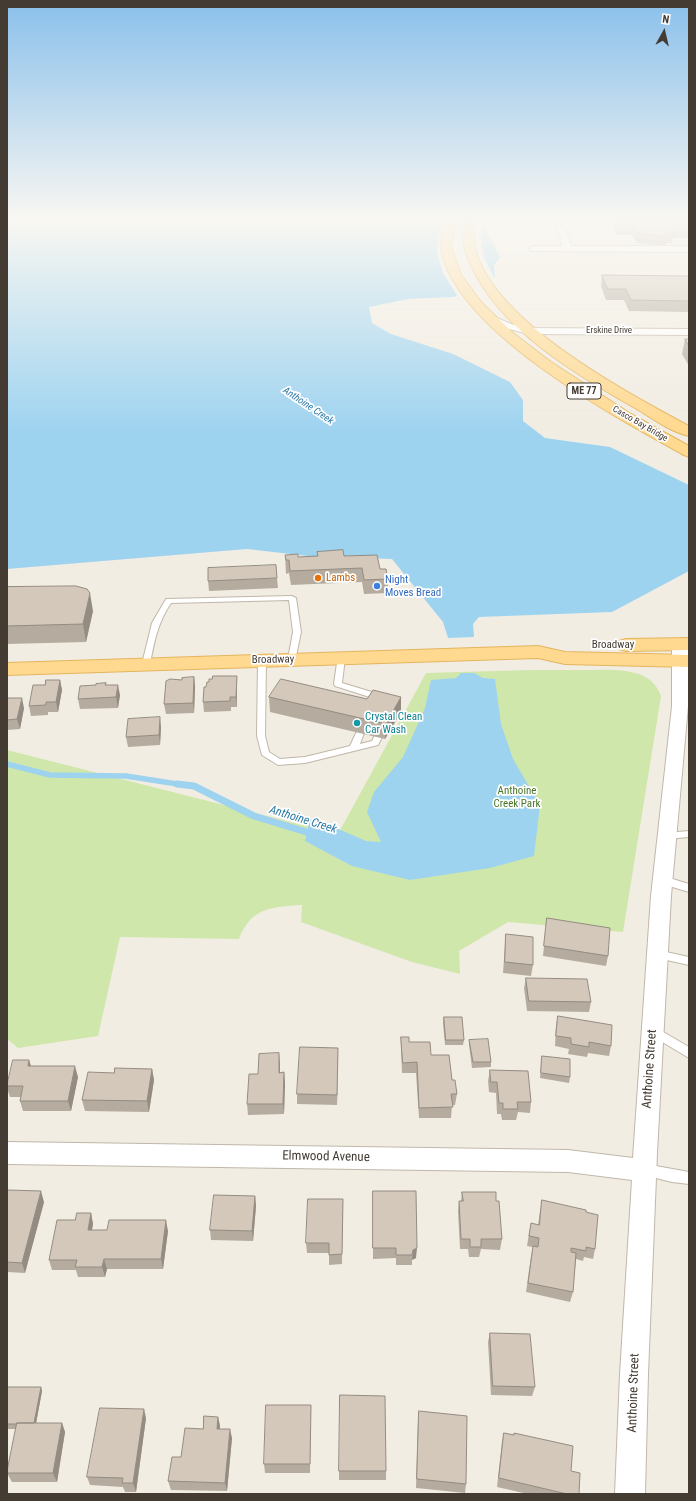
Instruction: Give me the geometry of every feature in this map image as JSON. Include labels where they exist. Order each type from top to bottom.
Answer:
[{"type":"main road","name":"Casco Bay Bridge","points":[[466,291],[488,317],[523,347],[574,384],[627,417],[689,452]]},
{"type":"main road","name":"Casco Bay Bridge","points":[[490,291],[512,316],[529,331],[555,350],[593,376],[689,432]]},
{"type":"main road","name":"Broadway","points":[[7,669],[538,652],[564,658],[685,653]]},
{"type":"street","name":"Erskine Drive","points":[[488,317],[508,326],[529,331],[689,332]]},
{"type":"street","name":"Anthoine Street","points":[[630,1494],[644,1170],[657,954],[666,836],[684,707],[685,653]]},
{"type":"street","name":"Elmwood Avenue","points":[[7,1153],[568,1160],[644,1170]]},
{"type":"lane","points":[[146,664],[152,630],[159,614],[169,601],[292,598],[297,632],[292,659]]},
{"type":"lane","points":[[342,658],[338,684],[391,701]]},
{"type":"lane","points":[[262,660],[261,736],[265,753],[278,762],[305,760],[375,743],[378,737]]},
{"type":"lane","points":[[375,706],[380,697]]},
{"type":"lane","points":[[354,747],[360,733]]},
{"type":"lane","points":[[666,836],[689,834]]},
{"type":"lane","points":[[663,880],[689,888]]},
{"type":"lane","points":[[657,954],[689,961]]},
{"type":"lane","points":[[653,1031],[689,1053]]},
{"type":"lane","points":[[644,1170],[689,1178]]},
{"type":"green space","name":"Anthoine Creek Park","points":[[532,670],[629,671],[648,679],[656,686],[661,696],[623,932],[508,922],[459,951],[460,974],[412,962],[301,922],[302,905],[272,908],[256,915],[250,920],[239,939],[120,937],[98,1036],[18,1048],[7,1039],[7,750],[338,834],[426,673]]},
{"type":"water","points":[[7,291],[466,291],[454,297],[408,299],[369,307],[372,323],[391,334],[453,354],[510,382],[523,400],[523,421],[545,438],[610,447],[689,485],[689,571],[612,612],[479,617],[473,624],[474,637],[448,638],[443,622],[392,559],[308,556],[247,549],[7,569]]},
{"type":"water","points":[[461,673],[474,673],[483,678],[495,679],[501,724],[513,759],[540,805],[534,856],[490,868],[410,880],[352,866],[305,841],[310,819],[366,841],[381,842],[367,812],[374,792],[403,757],[425,708],[431,680],[456,678]]},
{"type":"pier","points":[[454,291],[471,291],[458,297]]},
{"type":"building","points":[[627,291],[689,291],[689,301],[631,300]]},
{"type":"building","points":[[685,339],[689,339],[689,346]]},
{"type":"building","points":[[343,550],[344,556],[377,555],[380,569],[386,569],[388,579],[364,580],[362,568],[290,571],[289,560],[286,560],[285,555],[298,554],[298,557],[318,556],[317,552]]},
{"type":"building","points":[[276,565],[277,578],[208,581],[208,568]]},
{"type":"building","points":[[76,586],[87,589],[90,593],[83,624],[7,626],[7,587]]},
{"type":"building","points":[[213,676],[237,676],[236,697],[230,697],[230,701],[203,702],[204,687],[206,687],[207,682],[209,682],[209,679],[212,679]]},
{"type":"building","points":[[194,677],[193,703],[164,704],[166,681],[170,679],[182,680],[182,678]]},
{"type":"building","points":[[281,679],[367,699],[373,690],[401,697],[386,724],[269,697]]},
{"type":"building","points":[[46,680],[60,680],[56,702],[46,702],[46,705],[29,706],[33,685],[45,685]]},
{"type":"building","points":[[106,683],[105,685],[118,685],[116,697],[78,699],[80,686]]},
{"type":"building","points":[[7,698],[22,698],[17,719],[7,720]]},
{"type":"building","points":[[160,717],[159,735],[126,737],[128,719]]},
{"type":"building","points":[[547,918],[610,928],[608,956],[544,946]]},
{"type":"building","points":[[506,934],[533,937],[533,965],[505,962]]},
{"type":"building","points":[[526,978],[587,979],[591,1002],[529,1001]]},
{"type":"building","points":[[558,1016],[612,1025],[611,1046],[589,1042],[589,1047],[571,1044],[571,1038],[556,1036]]},
{"type":"building","points":[[444,1017],[462,1017],[464,1040],[446,1040]]},
{"type":"building","points":[[401,1037],[409,1037],[409,1042],[430,1042],[431,1055],[449,1055],[452,1080],[455,1080],[457,1094],[451,1094],[453,1107],[419,1108],[417,1062],[403,1063]]},
{"type":"building","points":[[488,1039],[491,1062],[473,1062],[469,1040]]},
{"type":"building","points":[[300,1047],[338,1048],[337,1095],[297,1094]]},
{"type":"building","points":[[279,1053],[279,1073],[284,1072],[283,1104],[247,1104],[249,1074],[258,1074],[259,1054]]},
{"type":"building","points":[[542,1056],[570,1059],[570,1077],[541,1073]]},
{"type":"building","points":[[13,1060],[29,1060],[28,1066],[75,1066],[68,1101],[20,1101],[23,1086],[7,1086]]},
{"type":"building","points":[[115,1068],[152,1069],[147,1101],[82,1100],[88,1072],[114,1073]]},
{"type":"building","points":[[490,1070],[528,1071],[531,1102],[517,1102],[518,1109],[503,1109],[503,1103],[499,1103],[497,1082],[491,1082]]},
{"type":"building","points":[[7,1190],[41,1191],[22,1263],[7,1262]]},
{"type":"building","points":[[373,1191],[416,1191],[417,1248],[413,1250],[412,1255],[396,1255],[396,1248],[373,1248]]},
{"type":"building","points":[[462,1192],[496,1192],[496,1201],[499,1201],[502,1239],[481,1239],[481,1247],[470,1247],[470,1239],[461,1239],[459,1201],[463,1201]]},
{"type":"building","points":[[214,1195],[255,1196],[252,1231],[210,1230]]},
{"type":"building","points":[[308,1199],[343,1199],[342,1254],[329,1255],[329,1243],[306,1243]]},
{"type":"building","points":[[542,1200],[586,1210],[586,1212],[598,1215],[595,1249],[586,1247],[586,1251],[571,1248],[571,1252],[576,1253],[573,1292],[528,1283],[533,1246],[538,1247],[539,1238],[529,1236],[531,1223],[539,1225]]},
{"type":"building","points":[[77,1213],[91,1213],[88,1230],[107,1230],[109,1220],[166,1220],[161,1259],[104,1259],[102,1267],[75,1267],[77,1260],[49,1260],[57,1220],[75,1220]]},
{"type":"building","points":[[490,1333],[530,1334],[535,1387],[493,1386]]},
{"type":"building","points":[[7,1387],[41,1387],[34,1423],[7,1424]]},
{"type":"building","points":[[340,1395],[385,1396],[386,1471],[339,1471]]},
{"type":"building","points":[[266,1405],[311,1405],[310,1464],[264,1464]]},
{"type":"building","points":[[100,1408],[144,1409],[133,1483],[122,1483],[123,1478],[87,1477]]},
{"type":"building","points":[[419,1411],[467,1416],[466,1484],[417,1479]]},
{"type":"building","points":[[204,1416],[218,1417],[217,1429],[230,1429],[225,1483],[168,1481],[172,1457],[181,1457],[185,1428],[203,1429]]},
{"type":"building","points":[[17,1423],[62,1423],[53,1473],[7,1473]]},
{"type":"building","points":[[504,1433],[514,1435],[514,1433],[573,1446],[571,1471],[580,1473],[579,1494],[567,1494],[499,1478]]},
{"type":"waterway","name":"Anthoine Creek","points":[[7,764],[50,775],[126,776],[179,784]]},
{"type":"waterway","name":"Anthoine Creek","points":[[179,784],[194,786],[254,816],[313,834]]},
{"type":"waterway","name":"Anthoine Creek","points":[[179,784],[184,785]]},
{"type":"place","name":"Lambs","points":[[318,578]]},
{"type":"place","name":"Night Moves Bread","points":[[377,586]]},
{"type":"place","name":"Crystal Clean Car Wash","points":[[357,723]]}]
